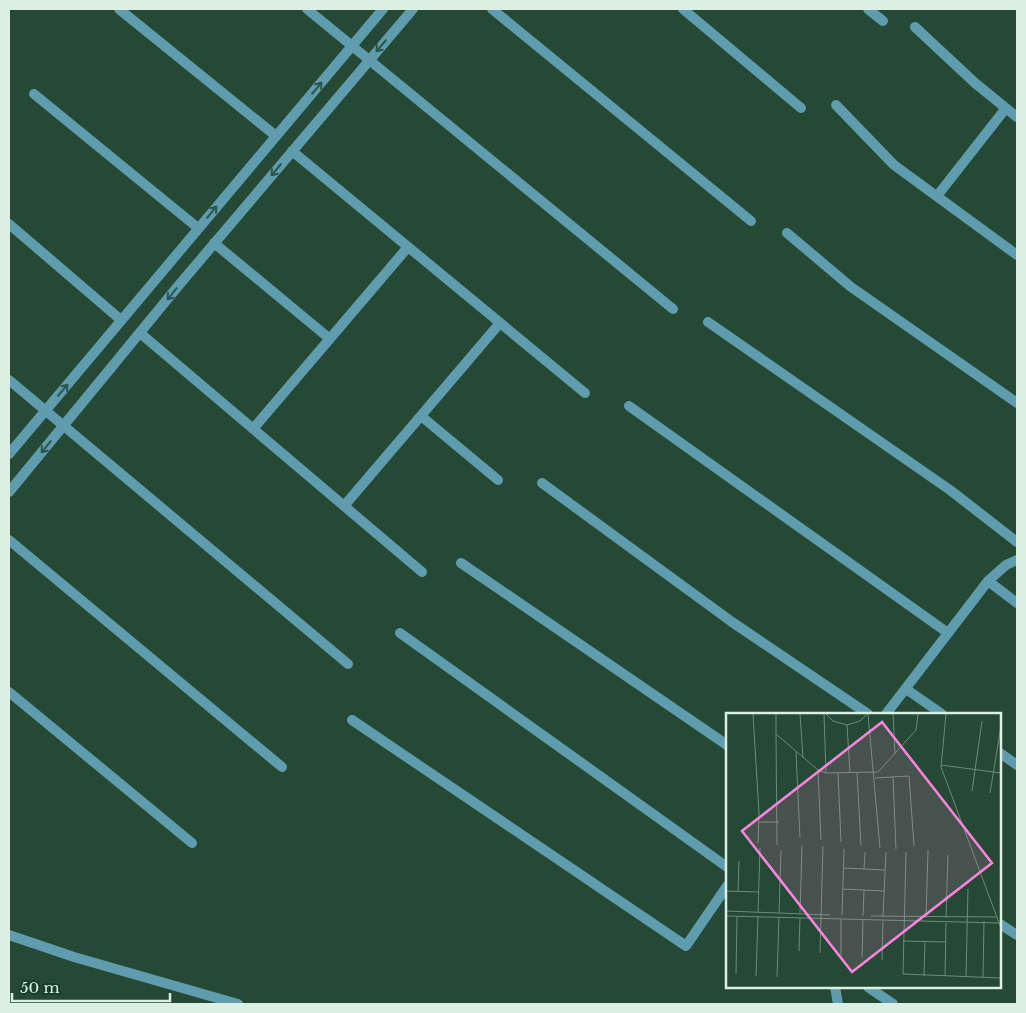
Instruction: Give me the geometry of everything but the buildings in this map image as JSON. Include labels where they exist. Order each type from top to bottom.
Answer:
[{"type":"street","points":[[119,9],[276,136]]},
{"type":"street","points":[[307,9],[673,309]]},
{"type":"street","points":[[9,454],[383,9]]},
{"type":"street","points":[[9,492],[214,243],[413,9]]},
{"type":"street","points":[[492,9],[751,221]]},
{"type":"street","points":[[682,9],[801,108]]},
{"type":"street","points":[[868,9],[883,21]]},
{"type":"street","points":[[915,27],[1017,117]]},
{"type":"street","points":[[34,94],[198,228]]},
{"type":"street","points":[[836,105],[894,165],[1017,255]]},
{"type":"street","points":[[937,196],[1006,108]]},
{"type":"street","points":[[292,151],[585,393]]},
{"type":"street","points":[[9,224],[121,320]]},
{"type":"street","points":[[787,233],[851,287],[1017,403]]},
{"type":"street","points":[[214,243],[330,339]]},
{"type":"street","points":[[253,429],[408,247]]},
{"type":"street","points":[[708,322],[950,490],[1017,542]]},
{"type":"street","points":[[344,506],[500,323]]},
{"type":"street","points":[[140,333],[422,572]]},
{"type":"street","points":[[9,380],[348,664]]},
{"type":"street","points":[[629,406],[948,633]]},
{"type":"street","points":[[421,416],[498,480]]},
{"type":"street","points":[[542,483],[732,622],[867,713]]},
{"type":"street","points":[[9,540],[282,768]]},
{"type":"street","points":[[887,713],[988,581],[1006,565],[1017,560]]},
{"type":"street","points":[[461,563],[726,744]]},
{"type":"street","points":[[988,581],[1017,603]]},
{"type":"street","points":[[400,633],[726,866]]},
{"type":"street","points":[[906,689],[941,713]]},
{"type":"street","points":[[9,692],[192,843]]},
{"type":"street","points":[[352,720],[686,946],[726,887]]},
{"type":"street","points":[[1001,754],[1017,765]]},
{"type":"street","points":[[1001,925],[1017,935]]},
{"type":"street","points":[[9,935],[74,957],[238,1004]]},
{"type":"street","points":[[835,988],[838,1004]]},
{"type":"street","points":[[869,988],[893,1004]]}]
